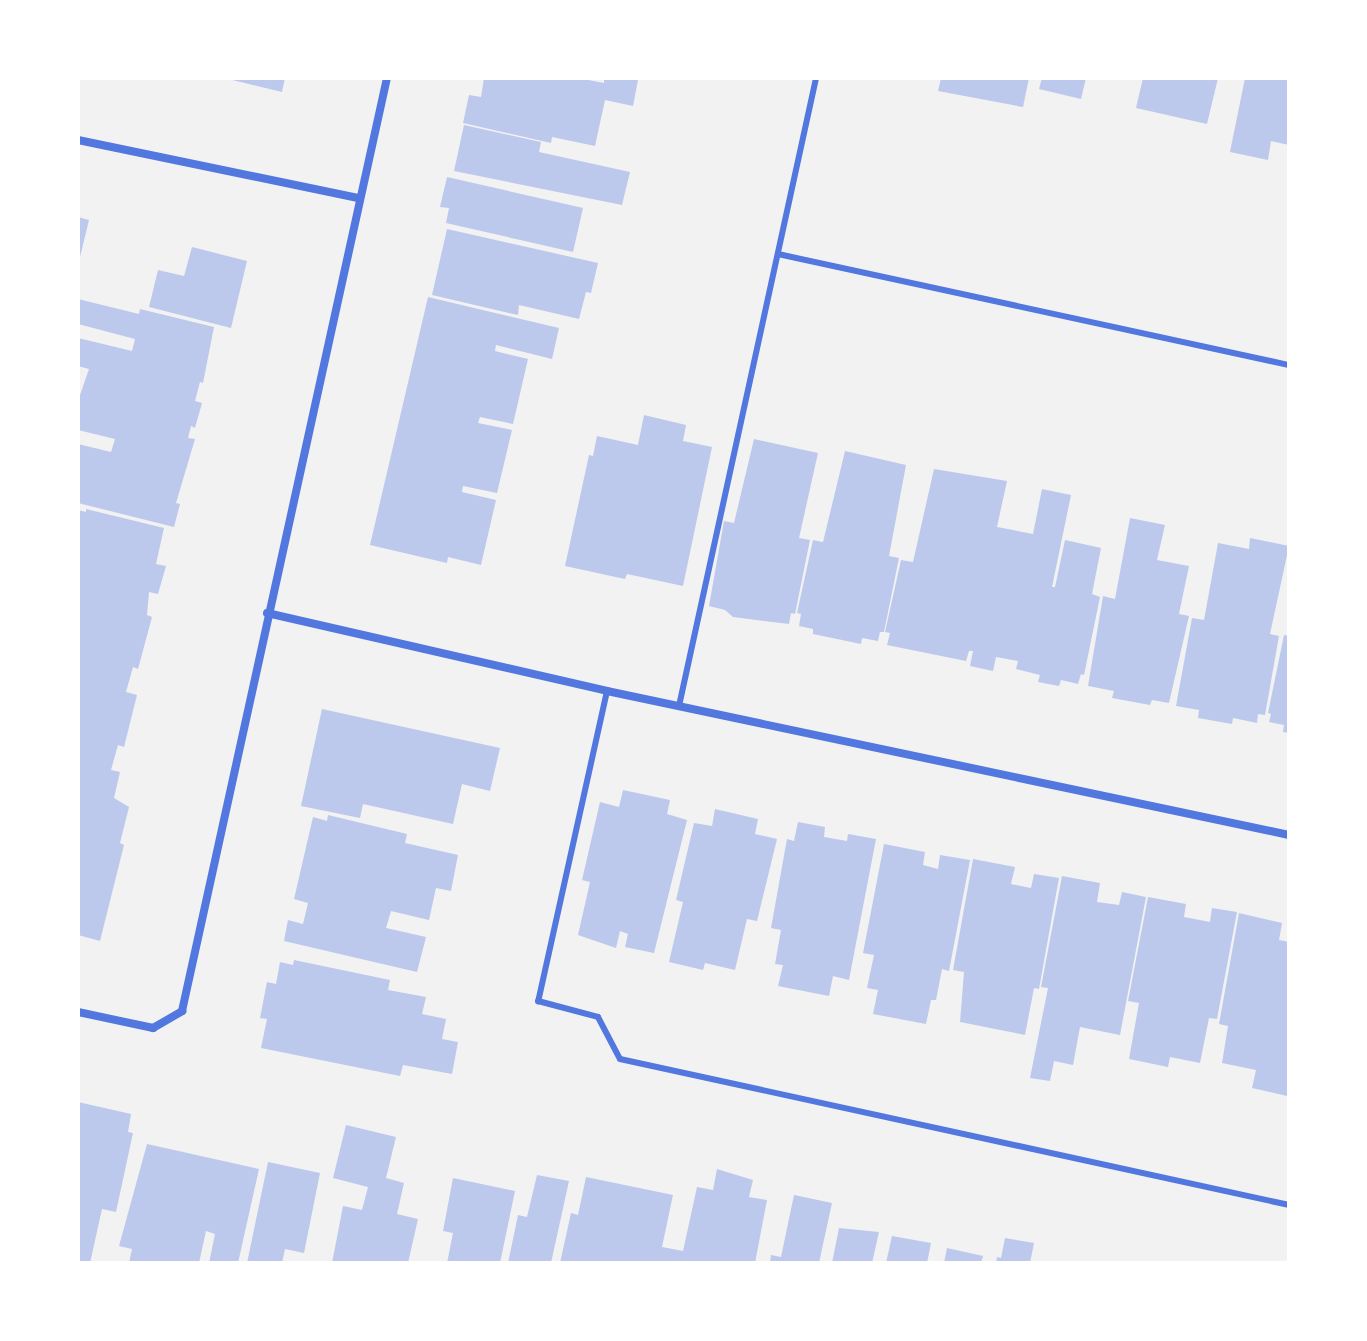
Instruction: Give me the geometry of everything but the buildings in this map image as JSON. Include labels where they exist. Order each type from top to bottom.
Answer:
[{"type":"street","points":[[78,1012],[153,1028],[182,1011],[358,198],[387,78]]},
{"type":"street","points":[[78,140],[358,198]]},
{"type":"street","points":[[267,613],[607,691],[1289,835]]},
{"type":"lane","points":[[679,706],[816,78]]},
{"type":"lane","points":[[778,254],[1289,365]]},
{"type":"lane","points":[[607,691],[538,1001],[598,1017],[620,1059],[1289,1205]]}]
